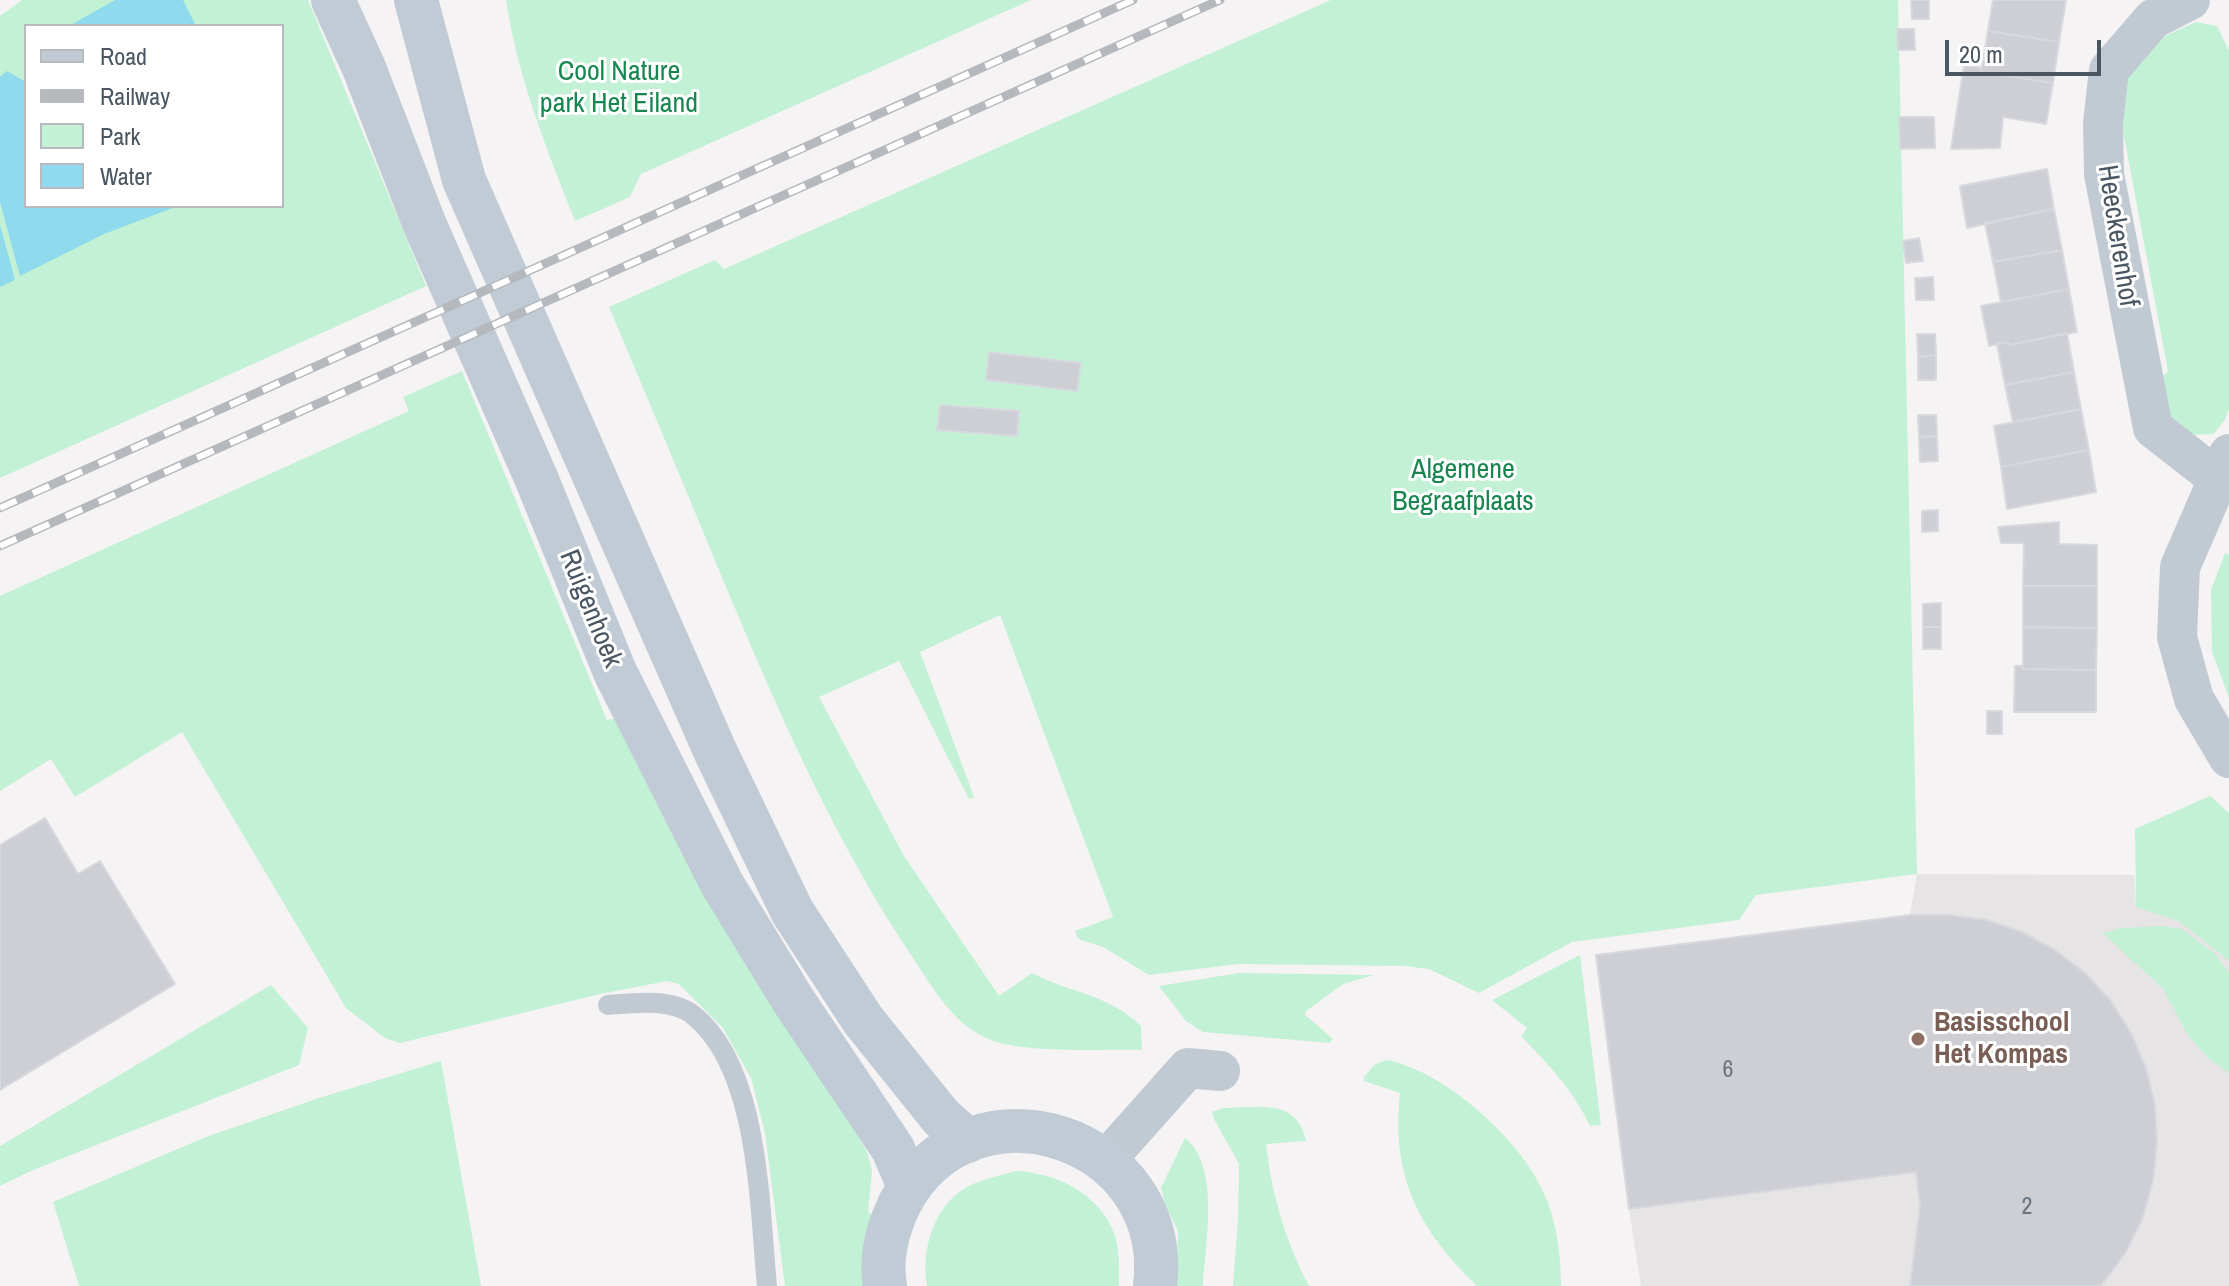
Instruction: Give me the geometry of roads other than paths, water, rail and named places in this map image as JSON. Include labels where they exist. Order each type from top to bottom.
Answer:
[{"type":"main road","name":"Ruigenhoek","points":[[333,0],[615,672],[722,884],[793,1000],[893,1149],[909,1187]]},
{"type":"main road","name":"Ruigenhoek","points":[[416,0],[464,180],[716,753],[792,911],[863,1020],[941,1117],[968,1141]]},
{"type":"main road","points":[[885,1286],[882,1268],[889,1225],[909,1187],[935,1160],[968,1141],[1003,1131],[1039,1131],[1074,1142],[1106,1160],[1133,1189],[1151,1225],[1158,1264],[1155,1286]]},
{"type":"street","name":"Heeckerenhof","points":[[2190,0],[2153,19],[2109,70],[2103,123],[2104,174],[2153,428],[2223,466],[2180,567],[2177,637],[2194,699],[2229,758]]},
{"type":"street","points":[[1106,1160],[1188,1068],[1220,1071]]},
{"type":"lane","points":[[608,1005],[652,1001],[690,1013],[711,1034],[733,1068],[746,1104],[767,1286]]},
{"type":"water","points":[[115,0],[183,0],[195,24],[73,24]]},
{"type":"water","points":[[7,71],[24,81],[24,208],[173,208],[104,234],[20,276],[0,202],[0,77]]},
{"type":"water","points":[[0,225],[15,280],[0,287]]},
{"type":"railway","points":[[0,508],[1133,0]]},
{"type":"railway","points":[[0,546],[1220,0]]},
{"type":"place","name":"Basisschool Het Kompas","points":[[1918,1039]]},
{"type":"park label","name":"Cool Nature park Het Eiland","points":[[619,88]]},
{"type":"park label","name":"Algemene Begraafplaats","points":[[1463,486]]}]
